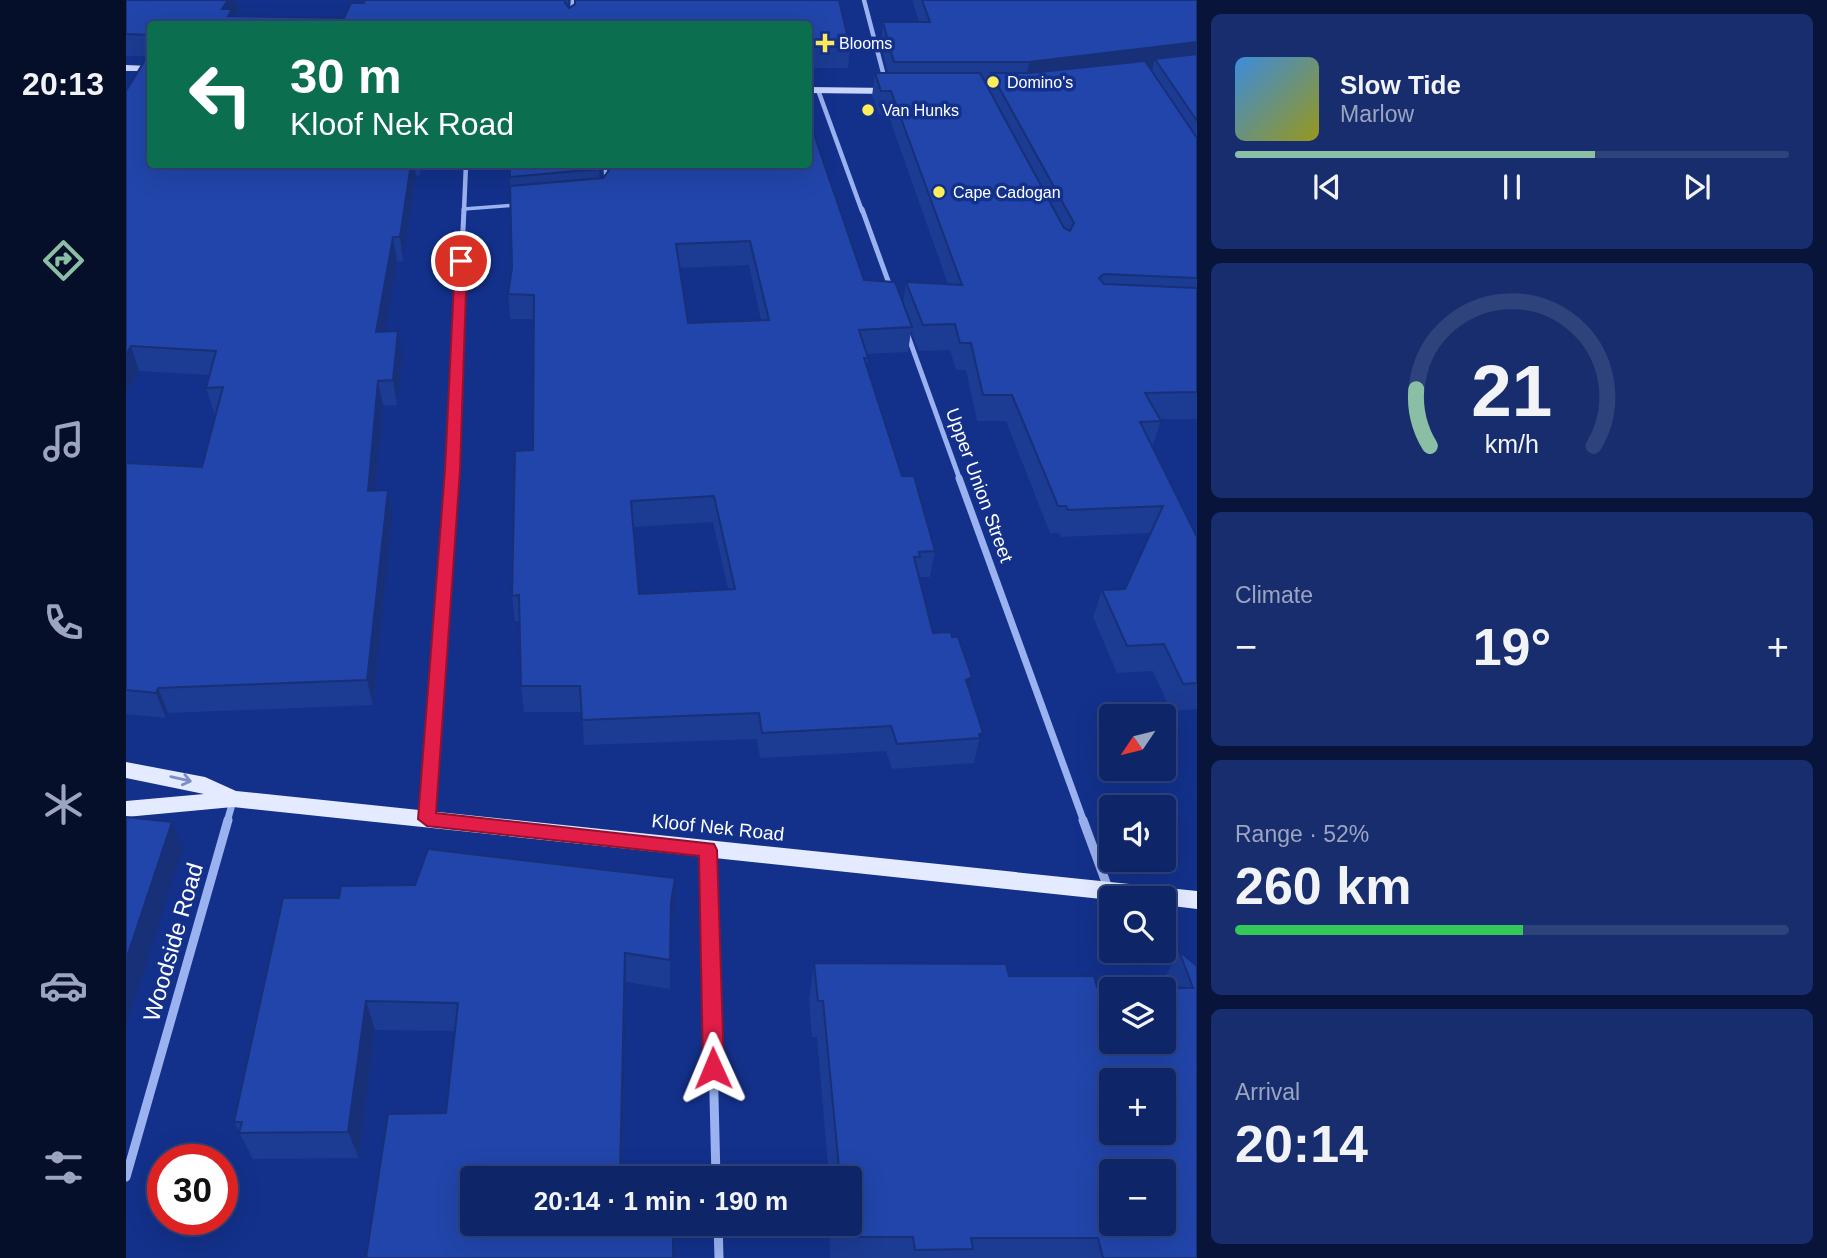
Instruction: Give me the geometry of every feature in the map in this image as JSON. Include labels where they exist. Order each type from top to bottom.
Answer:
[{"type":"main road","points":[[126,770],[159,774],[205,785],[233,799]]},
{"type":"main road","name":"Kloof Nek Road","points":[[233,799],[1099,891]]},
{"type":"main road","points":[[126,809],[233,799]]},
{"type":"main road","name":"Kloof Nek Road","points":[[1176,898],[1197,900]]},
{"type":"street","points":[[570,21],[573,0]]},
{"type":"street","points":[[864,0],[888,91]]},
{"type":"street","points":[[126,68],[147,69]]},
{"type":"street","points":[[893,295],[813,90],[901,92]]},
{"type":"street","points":[[427,819],[453,470],[466,168]]},
{"type":"street","name":"Upper Union Street","points":[[902,320],[1108,886]]},
{"type":"street","name":"Woodside Road","points":[[126,1177],[233,799]]},
{"type":"street","points":[[708,850],[716,1166]]},
{"type":"street","points":[[718,1236],[719,1258]]},
{"type":"lane","points":[[605,168],[606,192]]},
{"type":"lane","points":[[464,209],[528,204]]},
{"type":"building","points":[[126,0],[228,0],[222,9],[232,9],[228,16],[344,18],[351,3],[364,3],[365,0],[565,0],[569,8],[575,4],[575,0],[839,0],[850,47],[812,47],[812,21],[147,21],[147,35],[126,34]]},
{"type":"building","points":[[922,0],[1197,0],[1197,42],[1029,62],[894,62],[883,22],[930,22]]},
{"type":"building","points":[[1197,54],[1197,121],[1155,59]]},
{"type":"building","points":[[147,57],[147,168],[410,168],[400,237],[393,237],[376,332],[398,331],[393,380],[378,381],[368,491],[388,490],[367,680],[158,688],[156,693],[126,690],[126,463],[202,467],[223,387],[206,388],[216,351],[131,346],[126,355],[126,91]]},
{"type":"building","points":[[1145,61],[1197,138],[1197,278],[1104,274],[1099,278],[1104,284],[1197,288],[1197,392],[1145,393],[1161,421],[1140,422],[1197,537],[1197,683],[1183,684],[1164,644],[1127,646],[1102,590],[1125,589],[1163,506],[1068,510],[1066,506],[1058,506],[1012,395],[983,395],[971,343],[960,343],[955,324],[923,325],[906,282],[962,285],[891,91],[881,91],[875,73],[980,73],[1064,228],[1070,231],[1074,223],[991,73],[1030,73]]},
{"type":"building","points":[[812,129],[864,280],[895,282],[912,327],[859,330],[868,358],[864,358],[902,476],[914,476],[935,551],[919,552],[920,557],[914,557],[933,633],[951,632],[952,637],[958,637],[972,677],[966,680],[983,733],[979,734],[980,738],[897,744],[891,726],[762,733],[759,713],[582,720],[580,686],[521,686],[519,595],[512,596],[515,451],[533,450],[534,295],[508,294],[512,268],[510,186],[603,178],[610,169],[812,168]],"holes":[[[750,241],[769,320],[688,323],[676,244]],[[714,496],[735,589],[639,594],[631,501]]]},
{"type":"building","points":[[510,168],[599,168],[599,169],[510,177]]},
{"type":"building","points":[[126,817],[172,822],[126,960]]},
{"type":"building","points":[[428,849],[675,878],[671,902],[670,960],[625,953],[620,1166],[460,1166],[460,1236],[673,1236],[673,1258],[366,1258],[388,1114],[446,1113],[458,1003],[366,1001],[348,1132],[239,1133],[242,1122],[234,1122],[283,898],[339,898],[341,886],[415,885]]},
{"type":"building","points":[[1179,951],[1197,966],[1197,1258],[1103,1258],[1098,1238],[971,1238],[973,1249],[915,1250],[913,1237],[839,1237],[862,1236],[862,1166],[839,1166],[823,1001],[818,1001],[814,963],[1006,964],[1009,976],[1094,976],[1099,987],[1099,1054],[1176,1054],[1176,988],[1193,988]]},
{"type":"place","name":"Blooms","points":[[825,43]]},
{"type":"place","name":"Domino's","points":[[993,82]]},
{"type":"place","name":"Van Hunks","points":[[868,110]]},
{"type":"place","name":"Cape Cadogan","points":[[939,192]]},
{"type":"route","points":[[461,261],[453,470],[427,819],[708,850],[713,1068]]}]
